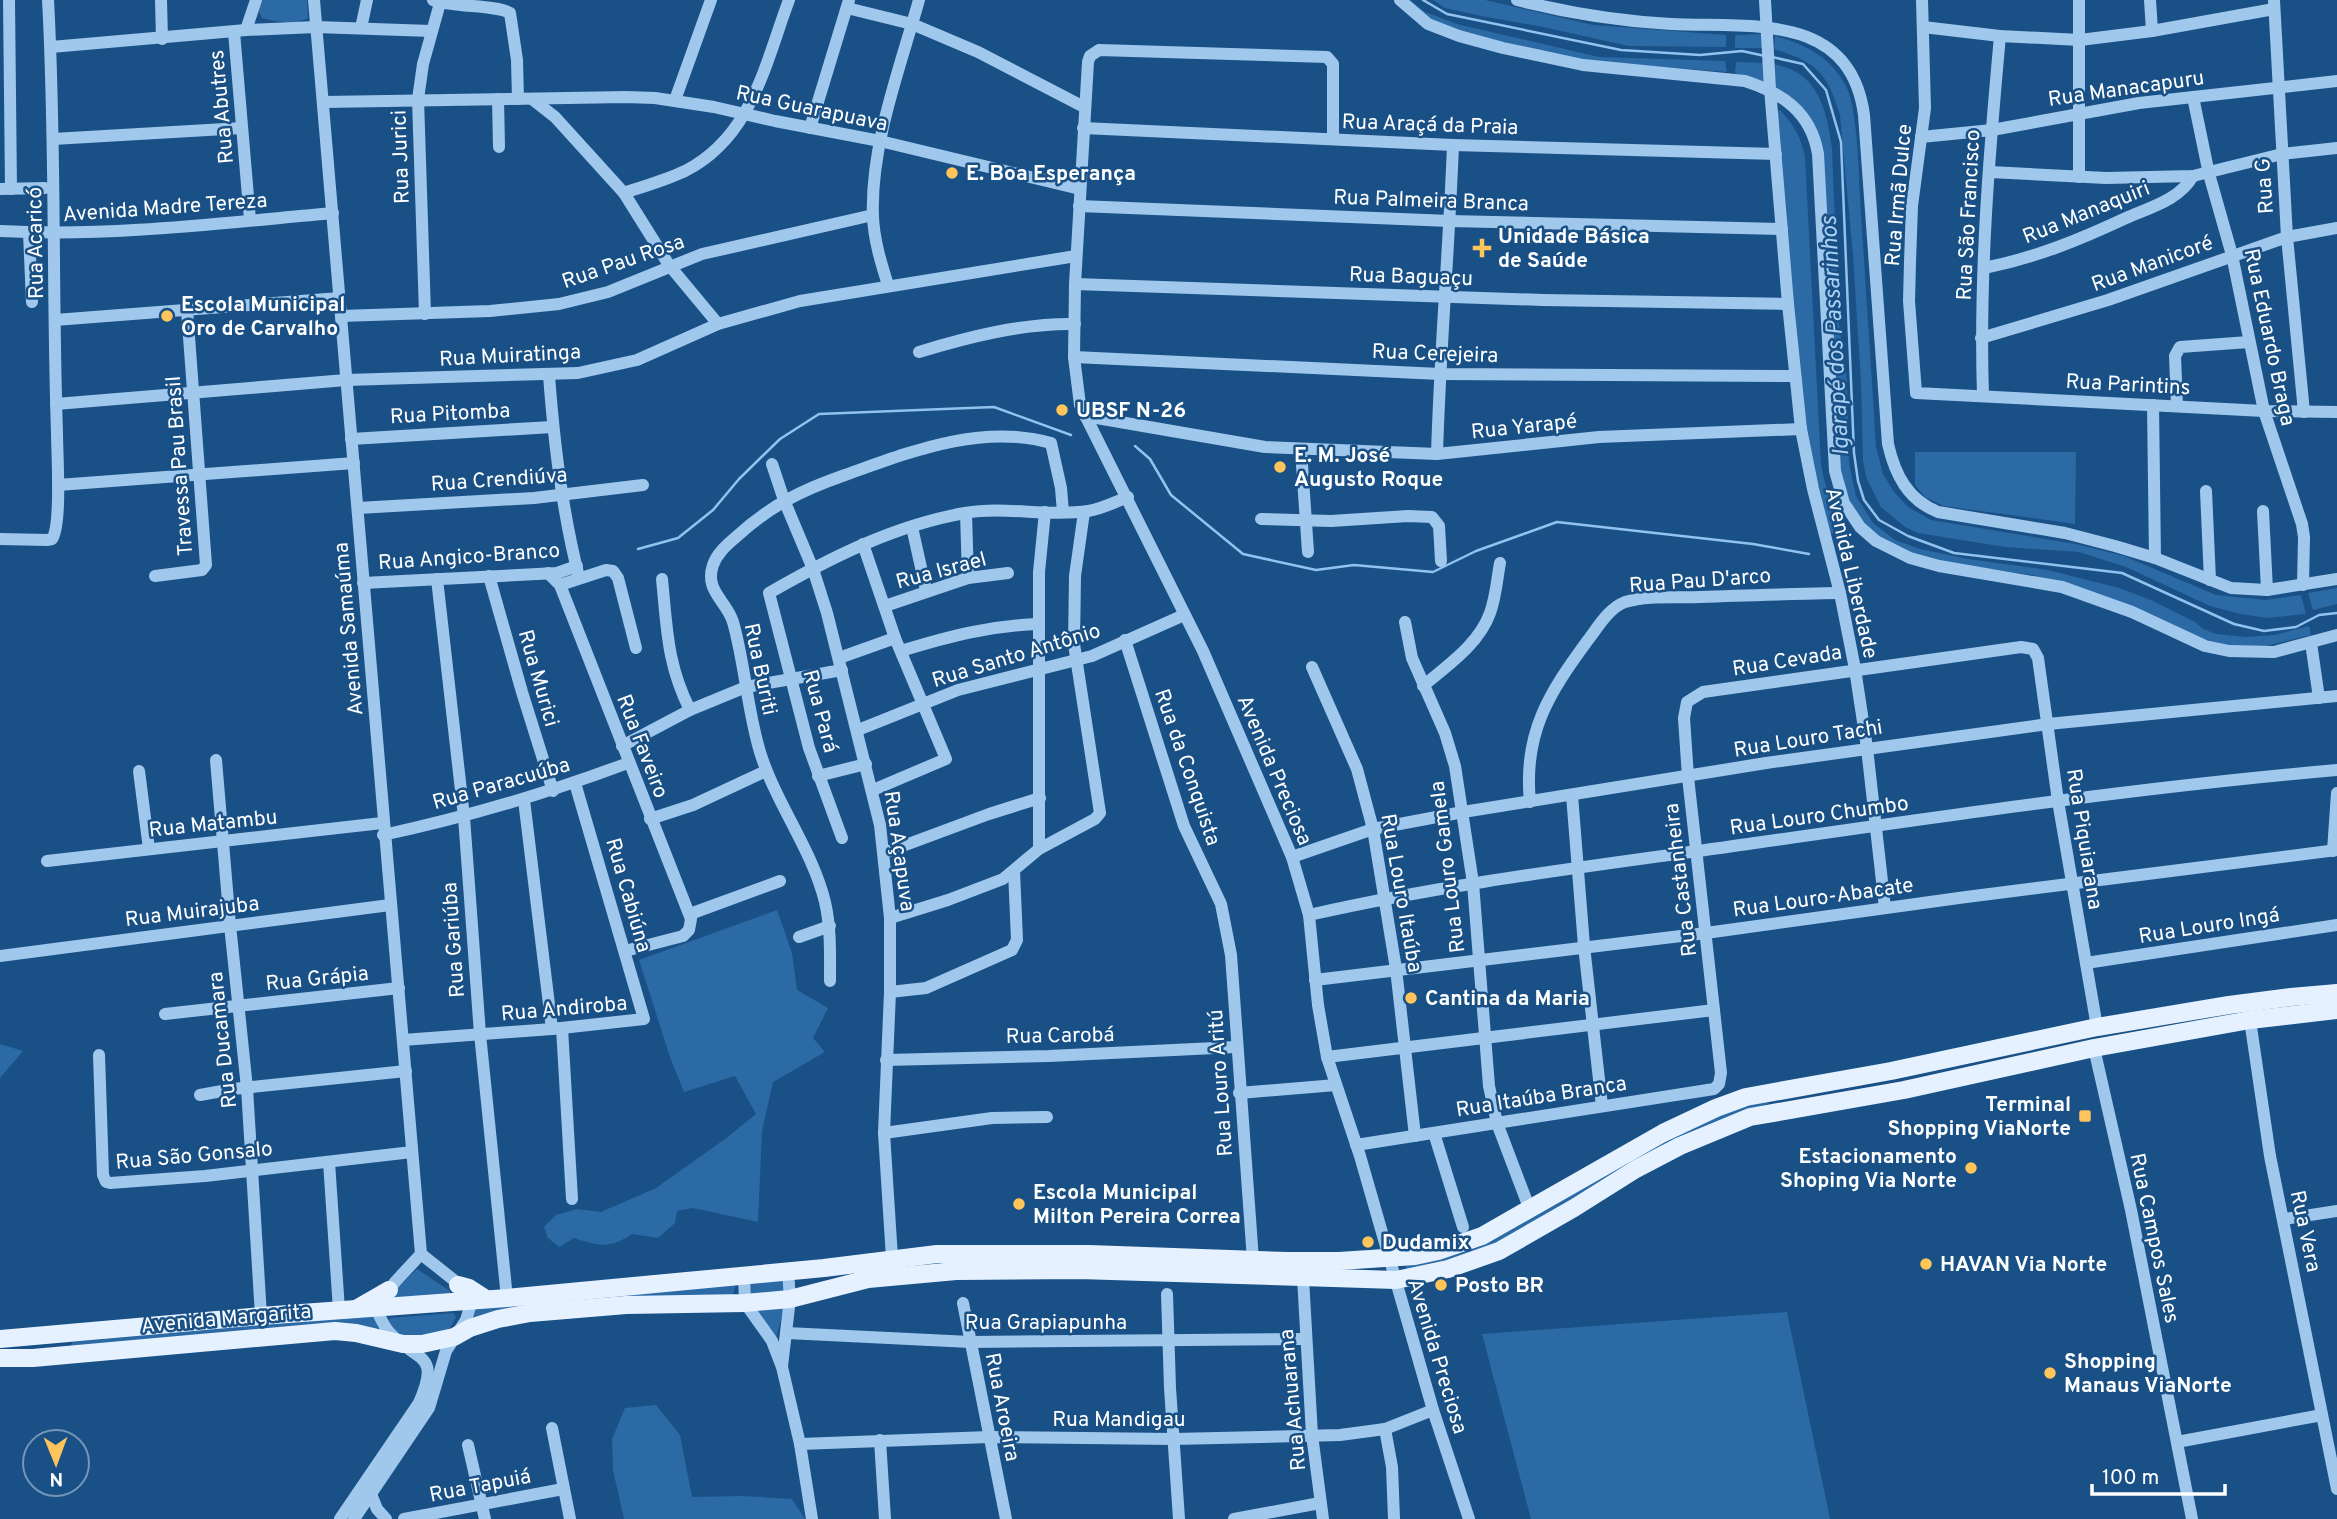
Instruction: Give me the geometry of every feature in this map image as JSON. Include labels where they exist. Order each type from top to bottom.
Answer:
[{"type":"main road","name":"Avenida Margarita","points":[[0,1339],[507,1298],[824,1268],[892,1258],[1004,1252],[1339,1261],[1438,1251],[1467,1242],[1530,1210],[1663,1133],[1720,1107],[1756,1095],[1864,1076],[2097,1027],[2254,1002],[2337,993]]},
{"type":"main road","name":"Avenida Margarita","points":[[0,1358],[60,1356],[335,1331],[422,1344],[454,1337],[470,1328],[498,1319],[530,1313],[626,1305],[745,1303],[790,1298],[868,1279],[956,1271],[1079,1270],[1396,1280],[1448,1269],[1499,1251],[1636,1169],[1737,1121],[1792,1108],[1904,1090],[2094,1048],[2250,1020],[2337,1010]]},
{"type":"main road","points":[[458,1285],[469,1288],[479,1300]]},
{"type":"main road","points":[[347,1310],[388,1290]]},
{"type":"main road","points":[[58,1334],[60,1356]]},
{"type":"street","points":[[0,1],[9,0],[6,189],[45,188]]},
{"type":"street","name":"Rua Acaricó","points":[[0,539],[52,539],[57,531],[55,234],[48,0]]},
{"type":"street","points":[[161,0],[162,38]]},
{"type":"street","points":[[240,31],[256,0]]},
{"type":"street","name":"Avenida Samaúma","points":[[314,0],[421,1254]]},
{"type":"street","points":[[361,28],[367,0]]},
{"type":"street","points":[[675,100],[711,0]]},
{"type":"street","points":[[624,193],[664,180],[702,161],[734,132],[746,114],[789,0]]},
{"type":"street","points":[[888,285],[879,256],[873,215],[875,178],[880,141],[919,0]]},
{"type":"street","points":[[1400,0],[1428,24],[1459,36],[1583,65],[1745,81],[1770,89],[1788,101],[1800,114],[1817,147],[1833,458],[1844,503],[1868,535],[1890,549],[1939,566],[2062,587],[2121,608],[2217,649],[2253,653],[2274,652],[2337,635]]},
{"type":"street","points":[[1517,0],[1601,19],[1798,33],[1830,49],[1846,63],[1861,95],[1888,444],[1899,479],[1918,500],[1938,512],[2065,533],[2155,558],[2231,588],[2267,590],[2337,579]]},
{"type":"street","name":"Avenida Liberdade","points":[[1765,0],[1788,304],[1801,429],[1855,669],[1877,826],[1885,908]]},
{"type":"street","name":"Rua Irmã Dulce","points":[[1916,393],[1909,301],[1912,205],[1926,79],[1922,0]]},
{"type":"street","points":[[2079,0],[2079,177]]},
{"type":"street","points":[[2150,0],[2152,31]]},
{"type":"street","points":[[436,1],[463,7],[499,9],[510,13],[525,99]]},
{"type":"street","name":"Rua Jurici","points":[[425,314],[418,99],[436,1]]},
{"type":"street","points":[[810,128],[848,4],[912,24],[978,52],[1084,107]]},
{"type":"street","points":[[1923,27],[2000,36],[2080,40],[2152,31],[2274,4]]},
{"type":"street","name":"Rua G","points":[[2274,4],[2287,237],[2304,412]]},
{"type":"street","points":[[51,47],[316,27],[431,31]]},
{"type":"street","name":"Rua Abutres","points":[[240,31],[242,128],[250,220]]},
{"type":"street","name":"Rua São Francisco","points":[[1983,396],[1981,338],[1984,268],[2000,36]]},
{"type":"street","name":"Avenida Preciosa","points":[[1333,139],[1334,93],[1331,59],[1327,57],[1099,50],[1090,56],[1084,107],[1076,256],[1074,356],[1078,392],[1085,416],[1203,651],[1292,857],[1309,915],[1315,980],[1327,1057],[1356,1145],[1433,1410],[1469,1519]]},
{"type":"street","name":"Rua Manacapuru","points":[[1921,137],[1992,130],[2079,112],[2337,81]]},
{"type":"street","name":"Rua Guarapuava","points":[[525,99],[626,97],[675,100],[880,141],[1080,189]]},
{"type":"street","name":"Rua Eduardo Braga","points":[[2193,97],[2209,174],[2232,255],[2264,411],[2302,524],[2303,585]]},
{"type":"street","points":[[498,99],[499,147]]},
{"type":"street","points":[[324,102],[525,99],[555,117],[624,193],[670,265],[718,324]]},
{"type":"street","points":[[53,139],[242,128]]},
{"type":"street","name":"Rua Araçá da Praia","points":[[1083,128],[1453,145],[1776,154]]},
{"type":"street","points":[[1437,454],[1453,145]]},
{"type":"street","name":"Rua Manaquiri","points":[[1990,173],[2079,177],[2193,176],[2281,154],[2337,148]]},
{"type":"street","name":"Rua Manaquiri","points":[[1984,268],[2011,263],[2073,243],[2171,198],[2181,192],[2193,176]]},
{"type":"street","name":"Rua Palmeira Branca","points":[[1079,206],[1450,221],[1782,229]]},
{"type":"street","name":"Avenida Madre Tereza","points":[[0,231],[55,234],[150,230],[332,213]]},
{"type":"street","name":"Rua Pau Rosa","points":[[341,316],[491,310],[578,300],[608,292],[702,254],[873,215]]},
{"type":"street","name":"Rua Manicoré","points":[[1981,338],[2108,300],[2287,237],[2337,228]]},
{"type":"street","points":[[29,233],[32,302]]},
{"type":"street","name":"Rua Muiratinga","points":[[56,404],[346,380],[549,375],[592,371],[637,360],[718,324],[800,301],[1076,256]]},
{"type":"street","name":"Rua Baguaçu","points":[[1075,284],[1652,303],[1788,304]]},
{"type":"street","points":[[55,320],[340,298]]},
{"type":"street","name":"Travessa Pau Brasil","points":[[155,576],[205,569],[206,552],[187,310]]},
{"type":"street","points":[[919,352],[969,338],[1057,324],[1074,324]]},
{"type":"street","points":[[2176,406],[2175,356],[2180,347],[2249,342]]},
{"type":"street","name":"Rua Cerejeira","points":[[1074,356],[1440,374],[1795,376]]},
{"type":"street","points":[[549,375],[552,426],[567,529],[578,572]]},
{"type":"street","name":"Rua Parintins","points":[[1916,393],[2264,411],[2337,412]]},
{"type":"street","points":[[2153,405],[2155,558]]},
{"type":"street","name":"Rua Yarapé","points":[[1085,416],[1230,442],[1301,450],[1437,454],[1599,437],[1801,429]]},
{"type":"street","name":"Rua Pitomba","points":[[351,439],[552,426]]},
{"type":"street","name":"Rua Buriti","points":[[830,981],[830,926],[815,871],[766,771],[754,729],[732,620],[712,588],[712,567],[722,550],[784,500],[812,486],[868,465],[932,445],[987,438],[1021,438],[1047,442],[1052,445],[1063,512]]},
{"type":"street","points":[[1301,450],[1308,552]]},
{"type":"street","points":[[58,485],[354,463]]},
{"type":"street","name":"Rua Açapuva","points":[[772,464],[813,569],[841,664],[873,790],[884,853],[890,918],[884,1133],[892,1258]]},
{"type":"street","name":"Rua Crendiúva","points":[[358,508],[562,495],[642,485]]},
{"type":"street","points":[[2206,491],[2210,580]]},
{"type":"street","points":[[813,569],[863,544],[912,527],[966,513],[1011,510],[1084,512],[1128,497]]},
{"type":"street","points":[[2263,511],[2267,590]]},
{"type":"street","points":[[1039,849],[1039,624],[1045,512]]},
{"type":"street","points":[[890,918],[948,900],[1003,878],[1039,849],[1098,815],[1100,804],[1084,718],[1073,617],[1084,512]]},
{"type":"street","points":[[966,513],[968,578]]},
{"type":"street","points":[[1261,519],[1306,521],[1432,517],[1439,526],[1441,561]]},
{"type":"street","points":[[912,527],[926,590]]},
{"type":"street","points":[[863,544],[895,638],[946,759],[873,790]]},
{"type":"street","points":[[1423,686],[1463,652],[1484,627],[1491,611],[1500,563]]},
{"type":"street","name":"Rua Pará","points":[[813,569],[769,593],[818,776],[842,838]]},
{"type":"street","points":[[560,585],[578,572],[610,570],[618,578],[636,648]]},
{"type":"street","name":"Rua Angico-Branco","points":[[363,583],[578,572]]},
{"type":"street","name":"Rua Faveiro","points":[[548,573],[560,585],[650,819],[690,914]]},
{"type":"street","name":"Rua Israel","points":[[885,606],[968,578],[1008,573]]},
{"type":"street","name":"Rua Murici","points":[[489,576],[553,790]]},
{"type":"street","name":"Rua Gariúba","points":[[437,579],[464,817],[480,1034],[507,1298]]},
{"type":"street","points":[[662,579],[669,650],[676,683],[690,710]]},
{"type":"street","name":"Rua Pau D'arco","points":[[1530,802],[1527,778],[1532,739],[1544,706],[1604,619],[1619,605],[1652,598],[1840,593]]},
{"type":"street","name":"Rua Santo Antônio","points":[[858,730],[958,690],[1077,660],[1184,615]]},
{"type":"street","name":"Rua Louro Gamela","points":[[1405,622],[1412,658],[1445,733],[1455,766],[1472,883],[1489,1086],[1497,1123],[1530,1210]]},
{"type":"street","points":[[901,652],[945,637],[1000,626],[1039,624]]},
{"type":"street","points":[[622,746],[690,710],[746,687],[792,679],[841,664],[895,638]]},
{"type":"street","name":"Rua da Conquista","points":[[1125,640],[1184,826],[1221,904]]},
{"type":"street","points":[[2311,643],[2319,698]]},
{"type":"street","name":"Rua Cevada","points":[[1703,692],[2021,647],[2033,649],[2039,657]]},
{"type":"street","name":"Rua Piquiarana","points":[[2039,657],[2058,801],[2097,1027]]},
{"type":"street","name":"Rua Louro Itaúba","points":[[1312,667],[1357,769],[1373,829],[1396,969],[1415,1136]]},
{"type":"street","name":"Rua Castanheira","points":[[1703,692],[1692,697],[1685,709],[1688,777],[1721,1073],[1719,1084],[1714,1089]]},
{"type":"street","name":"Rua Louro Tachi","points":[[1292,857],[1373,829],[1462,812],[1867,748],[2048,724],[2337,696]]},
{"type":"street","name":"Rua Ducamara","points":[[216,760],[247,1088],[261,1316]]},
{"type":"street","name":"Rua Paracuúba","points":[[383,829],[464,817],[524,800],[628,763]]},
{"type":"street","points":[[818,776],[866,764]]},
{"type":"street","points":[[139,771],[149,849]]},
{"type":"street","points":[[650,819],[693,805],[766,771]]},
{"type":"street","name":"Rua Louro Chumbo","points":[[1309,915],[1384,898],[1579,866],[2058,801],[2250,778],[2337,771]]},
{"type":"street","name":"Rua Cabiúna","points":[[575,783],[644,1019]]},
{"type":"street","points":[[2335,851],[2337,793]]},
{"type":"street","points":[[1572,795],[1584,946],[1602,1106]]},
{"type":"street","points":[[884,853],[1040,798]]},
{"type":"street","points":[[524,800],[557,1029],[572,1199]]},
{"type":"street","name":"Rua Matambu","points":[[47,861],[149,849],[383,829]]},
{"type":"street","name":"Rua Louro-Abacate","points":[[1315,980],[1706,933],[2335,851]]},
{"type":"street","points":[[890,992],[926,988],[1012,950],[1017,940],[1014,871]]},
{"type":"street","points":[[625,951],[683,936],[691,924],[690,914],[780,881]]},
{"type":"street","name":"Rua Louro Aritú","points":[[1221,904],[1231,955],[1253,1260]]},
{"type":"street","name":"Rua Muirajuba","points":[[0,956],[390,905]]},
{"type":"street","name":"Rua Louro Ingá","points":[[2086,963],[2337,925]]},
{"type":"street","points":[[799,937],[830,926]]},
{"type":"street","name":"Rua Grápia","points":[[165,1014],[400,988]]},
{"type":"street","points":[[1327,1057],[1714,1010]]},
{"type":"street","name":"Rua Andiroba","points":[[403,1040],[557,1029],[644,1019]]},
{"type":"street","name":"Rua Vera","points":[[2250,1020],[2268,1143],[2337,1489]]},
{"type":"street","name":"Rua Carobá","points":[[886,1060],[1236,1047]]},
{"type":"street","name":"Rua Campos Sales","points":[[2094,1048],[2131,1210],[2192,1519]]},
{"type":"street","name":"Rua São Gonsalo","points":[[99,1055],[103,1175],[106,1181],[116,1183],[251,1171],[412,1152]]},
{"type":"street","points":[[201,1095],[406,1071]]},
{"type":"street","points":[[1239,1093],[1336,1084]]},
{"type":"street","points":[[1714,1089],[1720,1107]]},
{"type":"street","name":"Rua Itaúba Branca","points":[[1356,1145],[1714,1089]]},
{"type":"street","points":[[884,1133],[992,1118],[1047,1117]]},
{"type":"street","points":[[1434,1133],[1463,1227]]},
{"type":"street","points":[[328,1162],[347,1310]]},
{"type":"street","points":[[2284,1219],[2337,1211]]},
{"type":"street","points":[[428,1397],[428,1368],[424,1358],[388,1331],[376,1308],[388,1290],[421,1254],[458,1285]]},
{"type":"street","points":[[782,1367],[790,1298],[788,1271]]},
{"type":"street","points":[[744,1275],[745,1303],[772,1341],[782,1367],[800,1444],[812,1519]]},
{"type":"street","name":"Rua Achuarana","points":[[1303,1278],[1312,1435],[1323,1519]]},
{"type":"street","points":[[1167,1294],[1167,1342],[1179,1519]]},
{"type":"street","points":[[340,1519],[356,1510],[371,1494],[424,1416],[440,1365],[454,1337],[479,1300]]},
{"type":"street","name":"Rua Aroeira","points":[[962,1303],[1006,1519]]},
{"type":"street","name":"Rua Grapiapunha","points":[[787,1333],[970,1342],[1305,1339]]},
{"type":"street","points":[[356,1510],[419,1403],[428,1397]]},
{"type":"street","name":"Rua Mandigau","points":[[800,1444],[989,1437],[1174,1439],[1340,1435],[1385,1429],[1433,1410]]},
{"type":"street","points":[[2176,1442],[2322,1415]]},
{"type":"street","points":[[552,1428],[570,1519]]},
{"type":"street","points":[[1385,1429],[1392,1467],[1394,1519]]},
{"type":"street","points":[[880,1440],[885,1519]]},
{"type":"street","points":[[468,1445],[485,1519]]},
{"type":"street","name":"Rua Tapuiá","points":[[404,1519],[563,1489]]},
{"type":"street","points":[[371,1494],[377,1509],[386,1519]]},
{"type":"street","points":[[1237,1519],[1320,1503]]},
{"type":"shaded area","points":[[262,0],[307,0],[308,18],[279,22],[262,18],[259,12]]},
{"type":"shaded area","points":[[1400,0],[1410,0],[1425,12],[1457,24],[1599,57],[1725,61],[1727,72],[1577,60],[1442,28]]},
{"type":"shaded area","points":[[1433,0],[1485,0],[1593,25],[1726,35],[1726,47],[1629,46],[1445,8]]},
{"type":"shaded area","points":[[1764,34],[1764,48],[1735,48],[1735,35]]},
{"type":"shaded area","points":[[1775,36],[1807,48],[1825,60],[1840,76],[1850,95],[1858,156],[1876,447],[1883,474],[1894,492],[1908,507],[1931,520],[2076,544],[2124,556],[2216,595],[2265,600],[2301,595],[2306,614],[2267,618],[2210,606],[2126,567],[2079,552],[2005,547],[1918,533],[1905,527],[1881,507],[1866,477],[1863,461],[1853,256],[1840,115],[1830,88],[1818,71],[1800,59],[1774,49]]},
{"type":"shaded area","points":[[1736,62],[1764,63],[1765,85],[1735,73]]},
{"type":"shaded area","points":[[1773,64],[1801,75],[1810,84],[1823,106],[1827,120],[1832,148],[1839,324],[1847,381],[1849,464],[1856,496],[1873,523],[1895,540],[1920,549],[2048,570],[2119,588],[2151,600],[2216,634],[2246,637],[2274,635],[2309,626],[2311,635],[2261,647],[2219,646],[2078,588],[2032,575],[1927,560],[1871,534],[1844,492],[1838,465],[1816,136],[1773,88]]},
{"type":"shaded area","points":[[1780,110],[1796,132],[1805,157],[1821,465],[1831,500],[1849,531],[1829,534],[1803,431],[1774,114]]},
{"type":"shaded area","points":[[1915,452],[2076,452],[2075,524],[1944,506],[1925,497],[1915,485]]},
{"type":"shaded area","points":[[2337,588],[2337,604],[2313,610],[2308,593]]},
{"type":"shaded area","points":[[777,910],[792,953],[797,990],[828,1008],[813,1038],[825,1052],[773,1082],[762,1131],[758,1222],[693,1208],[677,1211],[675,1223],[658,1238],[632,1234],[604,1245],[574,1238],[559,1247],[548,1238],[544,1227],[556,1215],[577,1209],[601,1212],[656,1188],[756,1114],[735,1076],[684,1092],[639,960]]},
{"type":"shaded area","points":[[0,1044],[23,1051],[0,1078]]},
{"type":"shaded area","points":[[1761,1099],[1770,1103],[1694,1130],[1505,1240],[1429,1266],[1406,1270],[1405,1265],[1501,1235],[1682,1127]]},
{"type":"shaded area","points":[[417,1269],[450,1291],[451,1295],[386,1298]]},
{"type":"shaded area","points":[[784,1280],[785,1292],[749,1294],[748,1287],[751,1284]]},
{"type":"shaded area","points":[[736,1284],[733,1294],[735,1299],[469,1321],[474,1306]]},
{"type":"shaded area","points":[[785,1305],[776,1338],[772,1337],[756,1307]]},
{"type":"shaded area","points":[[1787,1312],[1830,1519],[1531,1519],[1482,1334]]},
{"type":"shaded area","points":[[453,1313],[456,1317],[448,1332],[404,1340],[387,1322],[390,1318]]},
{"type":"shaded area","points":[[373,1314],[380,1333],[354,1324],[340,1324],[70,1347],[73,1342]]},
{"type":"shaded area","points":[[656,1405],[680,1435],[692,1497],[792,1499],[805,1519],[624,1519],[613,1470],[612,1439],[625,1408]]},
{"type":"waterway","name":"Igarapé dos Passarinhos","points":[[1423,0],[1447,14],[1621,50],[1700,55],[1742,51],[1765,56]]},
{"type":"waterway","name":"Igarapé dos Passarinhos","points":[[1772,57],[1803,64],[1826,90],[1841,142],[1854,453],[1864,500],[1879,520],[1908,536],[1954,553],[2122,573],[2234,624],[2264,631],[2296,627],[2319,615],[2337,613]]},
{"type":"waterway","points":[[638,549],[678,538],[713,510],[739,479],[780,439],[819,414],[994,407],[1071,435]]},
{"type":"waterway","points":[[1135,446],[1150,459],[1171,495],[1243,554],[1316,570],[1354,565],[1433,572],[1476,551],[1557,522],[1753,544],[1809,554]]},
{"type":"place","name":"E. Boa Esperança","points":[[952,173]]},
{"type":"place","name":"Unidade Básica de Saúde","points":[[1482,248]]},
{"type":"place","name":"Escola Municipal Oro de Carvalho","points":[[167,316]]},
{"type":"place","name":"UBSF N-26","points":[[1062,410]]},
{"type":"place","name":"E. M. José Augusto Roque","points":[[1280,467]]},
{"type":"place","name":"Cantina da Maria","points":[[1411,998]]},
{"type":"place","name":"Terminal Shopping ViaNorte","points":[[2085,1116]]},
{"type":"place","name":"Estacionamento Shoping Via Norte","points":[[1971,1168]]},
{"type":"place","name":"Escola Municipal Milton Pereira Correa","points":[[1019,1204]]},
{"type":"place","name":"Dudamix","points":[[1368,1242]]},
{"type":"place","name":"HAVAN Via Norte","points":[[1926,1264]]},
{"type":"place","name":"Posto BR","points":[[1441,1285]]},
{"type":"place","name":"Shopping Manaus ViaNorte","points":[[2050,1373]]}]
